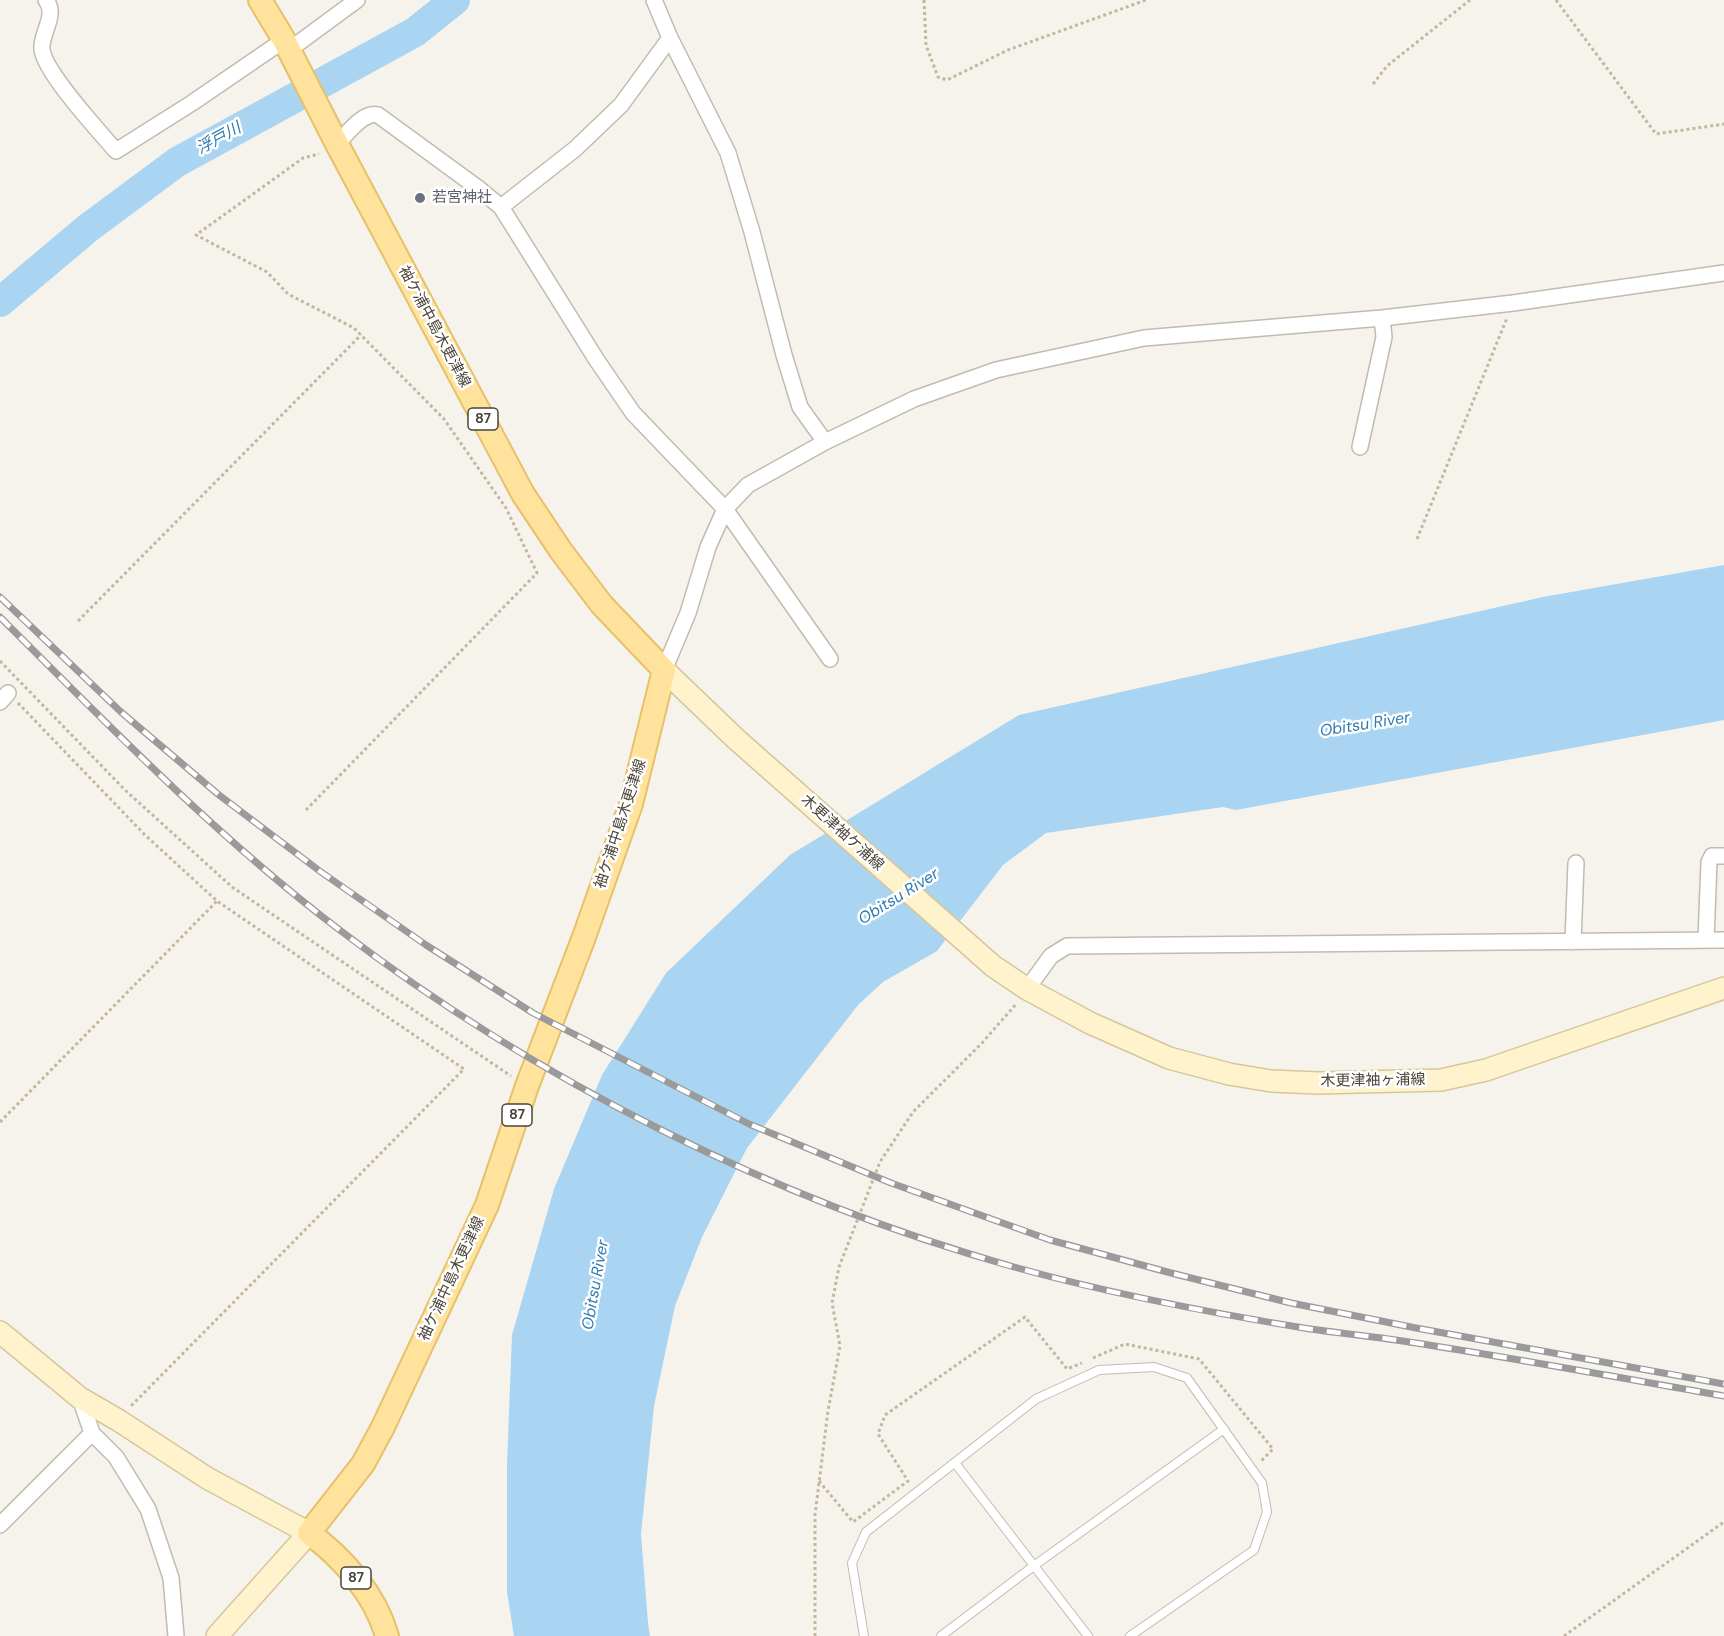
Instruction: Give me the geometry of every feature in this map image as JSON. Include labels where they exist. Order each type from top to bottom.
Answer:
[{"type":"main road","name":"袖ケ浦中島木更津線","points":[[260,0],[289,50],[522,494],[561,551],[603,605],[664,670],[631,804],[584,937],[527,1086],[487,1205],[384,1427],[363,1464],[309,1533]]},
{"type":"main road","name":"木更津袖ケ浦線","points":[[664,670],[736,739],[964,941],[993,966],[1027,989]]},
{"type":"main road","name":"木更津袖ヶ浦線","points":[[1027,989],[1090,1023],[1169,1058],[1229,1074],[1270,1081],[1318,1083],[1441,1080],[1486,1070],[1724,988]]},
{"type":"main road","points":[[0,1332],[80,1398],[118,1419],[207,1478],[309,1533],[217,1636]]},
{"type":"main road","name":"87","points":[[309,1533],[345,1564],[368,1594],[387,1636]]},
{"type":"street","points":[[46,0],[49,3],[50,20],[41,48],[52,73],[116,151],[192,103],[289,50],[357,0]]},
{"type":"street","points":[[654,0],[670,38],[728,153],[753,232],[784,355],[800,407],[825,442]]},
{"type":"street","points":[[501,207],[575,149],[621,105],[670,38]]},
{"type":"street","points":[[337,144],[365,116],[372,113],[378,115],[501,207],[596,359],[633,413],[725,509],[830,659]]},
{"type":"street","points":[[664,670],[688,613],[708,547],[725,509],[748,485],[825,442],[914,399],[996,370],[1144,338],[1382,318],[1513,303],[1724,273]]},
{"type":"street","points":[[1360,447],[1384,337],[1382,318]]},
{"type":"street","points":[[1706,940],[1709,862],[1712,856],[1724,856]]},
{"type":"street","points":[[1573,942],[1576,863]]},
{"type":"street","points":[[1027,989],[1051,956],[1067,946],[1724,940]]},
{"type":"street","points":[[80,1398],[92,1433],[116,1457],[148,1509],[171,1578],[176,1636]]},
{"type":"street","points":[[0,1526],[92,1433]]},
{"type":"lane","points":[[864,1636],[852,1563],[866,1532],[1036,1399],[1099,1370],[1154,1367],[1186,1378],[1262,1483],[1267,1512],[1254,1550],[1130,1636]]},
{"type":"lane","points":[[941,1636],[1035,1565],[1224,1429]]},
{"type":"lane","points":[[955,1463],[1088,1636]]},
{"type":"path","points":[[924,0],[926,45],[938,76],[947,80],[1008,50],[1146,0]]},
{"type":"path","points":[[1373,84],[1387,66],[1470,0]]},
{"type":"path","points":[[1556,0],[1656,134],[1724,124]]},
{"type":"path","points":[[306,810],[537,573],[506,508],[444,419],[354,328],[288,294],[267,272],[196,235],[303,158],[317,155],[337,144]]},
{"type":"path","points":[[1417,539],[1513,303]]},
{"type":"path","points":[[78,621],[361,336]]},
{"type":"path","points":[[0,661],[125,790],[232,887],[527,1086]]},
{"type":"path","points":[[4,698],[145,835],[218,901],[464,1069],[118,1419]]},
{"type":"path","points":[[0,1122],[218,901]]},
{"type":"path","points":[[815,1636],[815,1515],[828,1412],[840,1346],[832,1304],[839,1267],[880,1162],[913,1112],[982,1042],[1015,1006],[1027,989]]},
{"type":"path","points":[[1564,1636],[1724,1522]]},
{"type":"water","name":"Obitsu River","points":[[1724,565],[1724,720],[1236,810],[1223,807],[1046,833],[1003,865],[937,951],[883,982],[858,1005],[747,1148],[702,1237],[675,1306],[654,1406],[641,1534],[650,1636],[514,1636],[507,1592],[507,1465],[512,1335],[554,1189],[602,1075],[666,973],[790,855],[1019,715],[1543,597]]},
{"type":"waterway","name":"浮戸川","points":[[0,302],[88,228],[177,162],[415,32],[455,0]]},
{"type":"railway","points":[[0,597],[121,712],[219,795],[321,872],[426,945],[533,1013],[749,1124],[891,1183],[1050,1240],[1171,1273],[1291,1303],[1724,1384]]},
{"type":"railway","points":[[0,617],[205,817],[337,928],[413,983],[493,1036],[659,1129],[746,1170],[834,1207],[924,1239],[1014,1267],[1087,1286],[1273,1323],[1455,1349],[1724,1396]]},
{"type":"place","name":"若宮神社","points":[[420,198]]}]
